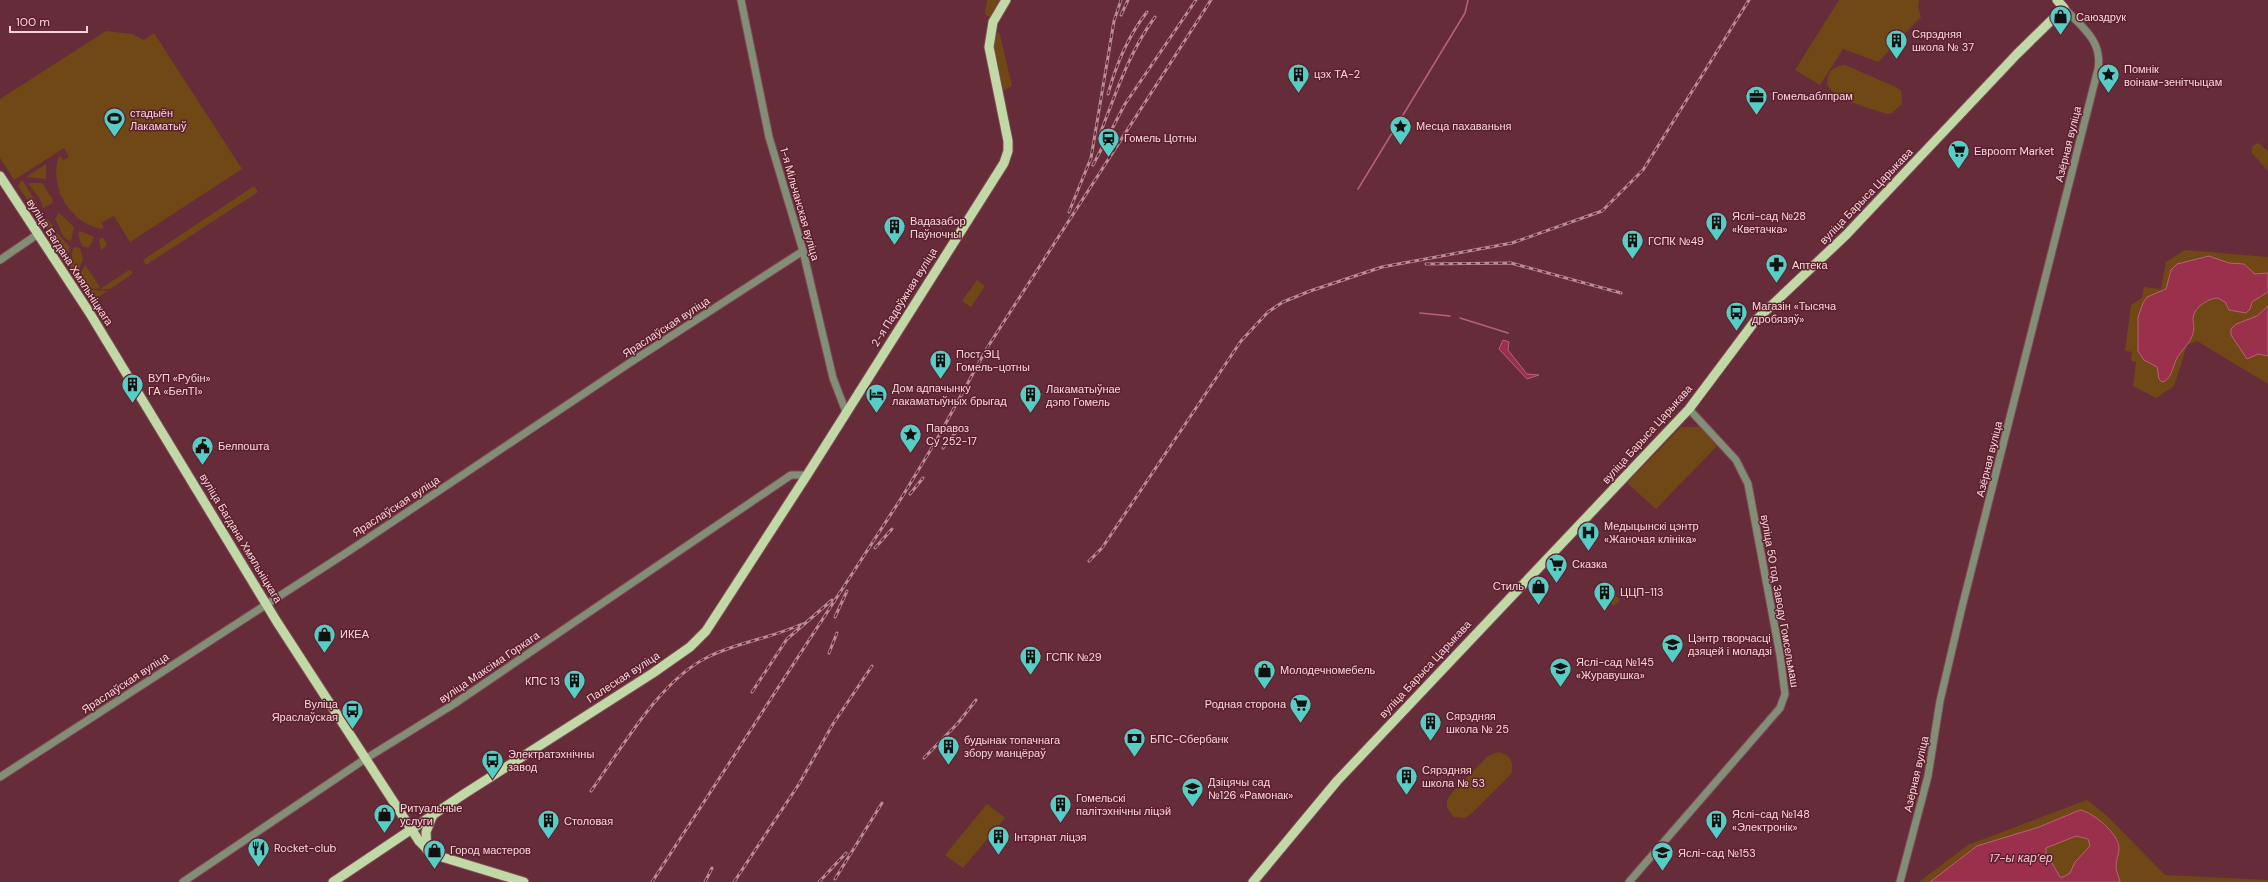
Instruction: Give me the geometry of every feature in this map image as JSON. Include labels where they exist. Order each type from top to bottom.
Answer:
[{"type":"main road","name":"2-я Падоўжная вуліца","points":[[846,412],[1004,163],[1008,147],[1006,131],[989,47],[993,22],[1006,0]]},
{"type":"main road","points":[[2057,0],[2064,8]]},
{"type":"main road","name":"вуліца Барыса Царыкава","points":[[1253,882],[1337,781],[1689,409],[1743,336],[1762,314],[1840,240],[2017,54],[2064,8]]},
{"type":"main road","name":"вуліца Багдана Хмяльніцкага","points":[[0,176],[122,365],[266,604],[412,831],[427,850]]},
{"type":"main road","name":"Палеская вуліца","points":[[333,882],[694,644],[706,631],[846,412]]},
{"type":"main road","points":[[433,815],[428,823],[426,832],[427,850],[432,854],[524,882]]},
{"type":"street","name":"1-я Мільчанская вуліца","points":[[741,0],[769,137],[803,251],[833,378],[846,412]]},
{"type":"street","name":"Азёрная вуліца","points":[[1900,882],[1928,776],[1940,701],[1962,607],[2097,73],[2100,57],[2095,42],[2064,8]]},
{"type":"street","points":[[0,260],[38,234]]},
{"type":"street","name":"Яраслаўская вуліца","points":[[0,777],[803,251]]},
{"type":"street","name":"вуліца 50 год Заводу Гомсельмаш","points":[[1629,882],[1780,708],[1784,697],[1780,655],[1748,484],[1736,460],[1689,409]]},
{"type":"street","name":"вуліца Максіма Горкага","points":[[183,882],[366,759],[454,704],[791,475],[807,475]]},
{"type":"shaded area","points":[[987,0],[1000,0],[990,17],[985,15]]},
{"type":"shaded area","points":[[1839,0],[1919,0],[1918,6],[1921,17],[1878,62],[1843,49],[1820,85],[1795,70]]},
{"type":"shaded area","name":"стадыён Лакаматыў","points":[[106,31],[132,34],[144,40],[154,33],[242,169],[130,242],[114,216],[101,223],[104,227],[101,229],[80,219],[64,202],[57,181],[56,170],[58,158],[61,156],[63,160],[69,157],[64,148],[14,180],[0,158],[0,99]]},
{"type":"shaded area","points":[[999,31],[1012,86],[1002,91],[994,51],[994,43]]},
{"type":"shaded area","points":[[1845,65],[1896,87],[1901,91],[1902,104],[1892,113],[1887,114],[1853,103],[1836,94],[1830,89],[1827,83],[1830,71],[1839,66]]},
{"type":"shaded area","points":[[2258,143],[2268,151],[2268,171],[2252,153],[2252,146]]},
{"type":"shaded area","points":[[46,164],[46,179],[26,177]]},
{"type":"shaded area","points":[[21,181],[23,181],[41,211],[37,214],[18,186]]},
{"type":"shaded area","points":[[28,183],[42,183],[52,198],[53,203],[43,208],[40,199]]},
{"type":"shaded area","points":[[254,186],[258,192],[146,265],[143,260]]},
{"type":"shaded area","points":[[59,213],[74,227],[71,241],[65,238],[55,219]]},
{"type":"shaded area","points":[[47,219],[53,226],[51,232],[45,227],[45,220]]},
{"type":"shaded area","points":[[80,231],[94,237],[89,248],[82,246],[78,234]]},
{"type":"shaded area","points":[[57,233],[70,247],[67,258],[52,238]]},
{"type":"shaded area","points":[[101,238],[104,239],[107,245],[101,250],[99,240]]},
{"type":"shaded area","points":[[73,248],[80,248],[83,259],[79,269],[74,271],[70,267]]},
{"type":"shaded area","points":[[2185,250],[2268,257],[2268,384],[2197,341],[2187,345],[2174,386],[2156,398],[2133,386],[2136,362],[2131,361],[2132,352],[2125,351],[2131,305],[2142,298],[2144,287],[2161,289],[2166,262]]},
{"type":"shaded area","points":[[85,265],[100,287],[97,289],[85,288],[78,278]]},
{"type":"shaded area","points":[[129,270],[132,271],[132,274],[110,289],[100,289]]},
{"type":"shaded area","points":[[977,280],[985,286],[971,307],[962,301]]},
{"type":"shaded area","points":[[82,289],[107,291],[94,300],[87,296]]},
{"type":"shaded area","points":[[1681,427],[1700,427],[1717,446],[1656,509],[1627,483]]},
{"type":"shaded area","points":[[1610,590],[1620,600],[1614,606],[1604,597]]},
{"type":"shaded area","points":[[1498,752],[1506,755],[1512,763],[1511,774],[1471,814],[1465,818],[1454,817],[1447,808],[1447,800],[1451,794],[1488,756]]},
{"type":"shaded area","name":"17-ы кар’ер","points":[[2087,800],[2107,816],[2165,875],[2268,880],[2268,882],[1919,882],[1968,845]]},
{"type":"shaded area","points":[[987,804],[1005,818],[963,868],[945,855]]},
{"type":"water","points":[[2209,256],[2229,263],[2244,264],[2255,274],[2268,273],[2268,292],[2252,302],[2250,309],[2246,313],[2229,310],[2225,302],[2218,298],[2206,301],[2202,304],[2194,314],[2194,329],[2192,337],[2176,360],[2168,379],[2162,382],[2159,379],[2157,367],[2144,360],[2138,351],[2138,317],[2143,303],[2147,297],[2166,289],[2171,270],[2177,264]]},
{"type":"water","points":[[2268,306],[2268,356],[2258,354],[2247,359],[2231,335],[2231,329],[2236,324],[2257,316]]},
{"type":"water","points":[[1503,340],[1509,342],[1508,350],[1527,374],[1539,375],[1527,379],[1499,349]]},
{"type":"water","name":"17-ы кар’ер","points":[[2080,810],[2098,819],[2110,830],[2118,842],[2119,850],[2116,870],[2120,882],[1930,882],[1977,846],[2039,827]],"holes":[[[2076,836],[2088,839],[2090,846],[2075,862],[2070,873],[2060,877],[2046,853],[2046,848]]]},
{"type":"waterway","points":[[1358,189],[1465,13],[1468,0]]},
{"type":"waterway","points":[[1420,313],[1450,316]]},
{"type":"waterway","points":[[1460,318],[1508,333]]},
{"type":"railway","points":[[1069,212],[1091,158],[1114,21],[1121,0]]},
{"type":"railway","points":[[1121,15],[1128,0]]},
{"type":"railway","points":[[1093,165],[1125,104],[1196,0]]},
{"type":"railway","points":[[652,882],[902,497],[936,441],[987,348],[1211,0]]},
{"type":"railway","points":[[1089,561],[1102,548],[1241,341],[1268,312],[1283,302],[1310,291],[1382,267],[1512,243],[1602,211],[1643,170],[1749,0]]},
{"type":"railway","points":[[1108,94],[1123,51],[1140,21],[1147,12]]},
{"type":"railway","points":[[1100,134],[1130,59],[1155,17]]},
{"type":"railway","points":[[1426,264],[1511,263],[1621,293]]},
{"type":"railway","points":[[943,448],[960,427]]},
{"type":"railway","points":[[910,494],[923,478]]},
{"type":"railway","points":[[875,548],[892,529]]},
{"type":"railway","points":[[835,617],[847,591]]},
{"type":"railway","points":[[752,692],[787,639],[832,600]]},
{"type":"railway","points":[[591,791],[643,716],[658,698],[690,668],[719,652],[791,629],[802,624]]},
{"type":"railway","points":[[829,653],[837,633]]},
{"type":"railway","points":[[734,882],[799,784],[833,724],[872,666]]},
{"type":"railway","points":[[924,758],[958,723],[976,700]]},
{"type":"railway","points":[[835,879],[882,803]]},
{"type":"railway","points":[[819,882],[846,853]]},
{"type":"railway","points":[[705,882],[712,868]]},
{"type":"place","name":"Саюздрук","points":[[2061,36]]},
{"type":"place","name":"Сярэдняя школа № 37","points":[[1897,60]]},
{"type":"place","name":"цэх ТА-2","points":[[1298,94]]},
{"type":"place","name":"Помнік воінам-зенітчыцам","points":[[2108,94]]},
{"type":"place","name":"Гомельаблпрам","points":[[1757,116]]},
{"type":"place","name":"стадыён Лакаматыў","points":[[114,138]]},
{"type":"place","name":"Месца пахаваньня","points":[[1401,146]]},
{"type":"place","name":"Гомель Цотны","points":[[1109,158]]},
{"type":"place","name":"Евроопт Market","points":[[1958,170]]},
{"type":"place","name":"Яслі-сад №28 «Кветачка»","points":[[1716,242]]},
{"type":"place","name":"Вадазабор Паўночны","points":[[894,246]]},
{"type":"place","name":"ГСПК №49","points":[[1632,260]]},
{"type":"place","name":"Аптека","points":[[1776,284]]},
{"type":"place","name":"Магазін «Тысяча дробязяў»","points":[[1737,332]]},
{"type":"place","name":"Пост ЭЦ Гомель-цотны","points":[[941,380]]},
{"type":"place","name":"ВУП «Рубін» ГА «БелТІ»","points":[[133,404]]},
{"type":"place","name":"Дом адпачынку лакаматыўных брыгад","points":[[877,414]]},
{"type":"place","name":"Лакаматыўнае дэпо Гомель","points":[[1031,414]]},
{"type":"place","name":"Паравоз Су 252-17","points":[[911,454]]},
{"type":"place","name":"Белпошта","points":[[202,466]]},
{"type":"place","name":"Медыцынскі цэнтр «Жаночая клініка»","points":[[1588,552]]},
{"type":"place","name":"Сказка","points":[[1557,584]]},
{"type":"place","name":"Стиль","points":[[1539,606]]},
{"type":"place","name":"ЦЦП-113","points":[[1604,612]]},
{"type":"place","name":"ИКЕА","points":[[325,654]]},
{"type":"place","name":"Цэнтр творчасці дзяцей і моладзі","points":[[1672,664]]},
{"type":"place","name":"ГСПК №29","points":[[1031,676]]},
{"type":"place","name":"Яслі-сад №145 «Журавушка»","points":[[1560,688]]},
{"type":"place","name":"Молодечномебель","points":[[1264,690]]},
{"type":"place","name":"КПС 13","points":[[575,700]]},
{"type":"place","name":"Родная сторона","points":[[1301,724]]},
{"type":"place","name":"Вуліца Яраслаўская","points":[[353,730]]},
{"type":"place","name":"Сярэдняя школа № 25","points":[[1431,742]]},
{"type":"place","name":"БПС-Сбербанк","points":[[1135,758]]},
{"type":"place","name":"будынак топачнага збору манцёраў","points":[[948,766]]},
{"type":"place","name":"Электратэхнічны завод","points":[[492,780]]},
{"type":"place","name":"Сярэдняя школа № 53","points":[[1407,796]]},
{"type":"place","name":"Дзіцячы сад №126 «Рамонак»","points":[[1193,808]]},
{"type":"place","name":"Гомельскі палітэхнічны ліцэй","points":[[1060,824]]},
{"type":"place","name":"Ритуальные услуги","points":[[384,834]]},
{"type":"place","name":"Столовая","points":[[549,840]]},
{"type":"place","name":"Яслі-сад №148 «Электронік»","points":[[1717,840]]},
{"type":"place","name":"Інтэрнат ліцэя","points":[[999,856]]},
{"type":"place","name":"Rocket-club","points":[[259,868]]},
{"type":"place","name":"Город мастеров","points":[[435,870]]},
{"type":"place","name":"Яслі-сад №153","points":[[1662,872]]}]
